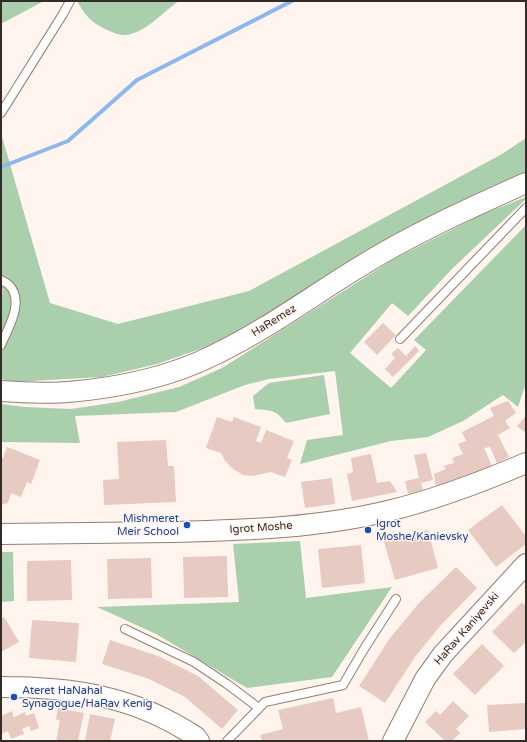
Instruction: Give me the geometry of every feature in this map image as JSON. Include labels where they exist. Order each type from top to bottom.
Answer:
[{"type":"street","name":"HaRemez","points":[[1,391],[66,392],[127,384],[185,367],[213,356],[246,338],[356,268],[399,243],[436,224],[526,184]]},
{"type":"street","name":"Igrot Moshe","points":[[1,534],[228,531],[321,523],[392,510],[428,500],[521,464]]},
{"type":"street","name":"HaRav Kaniyevski","points":[[393,741],[414,698],[425,679],[443,654],[526,564]]},
{"type":"street","points":[[8,687],[50,688],[75,691],[114,699],[137,706],[162,717],[184,729],[199,741]]},
{"type":"street","name":"HaRav Kaniyevski","points":[[410,741],[410,715],[414,698]]},
{"type":"lane","points":[[1,113],[70,1]]},
{"type":"lane","points":[[400,339],[526,208]]},
{"type":"lane","points":[[1,280],[9,285],[14,294],[16,306],[1,345]]},
{"type":"lane","points":[[227,741],[265,702],[343,686],[396,598]]},
{"type":"lane","points":[[125,629],[194,662],[259,708]]},
{"type":"green space","points":[[1,1],[44,1],[1,24]]},
{"type":"green space","points":[[77,1],[179,1],[144,29],[125,35],[110,31],[93,22],[86,15]]},
{"type":"green space","points":[[1,133],[50,303],[118,324],[249,291],[502,154],[526,138],[526,172],[463,203],[229,339],[157,364],[102,377],[14,382],[1,379]]},
{"type":"green space","points":[[526,197],[526,199],[453,268],[408,316],[392,303],[350,353],[391,388],[426,350],[414,340],[526,225],[526,383],[518,407],[503,395],[463,421],[428,437],[391,441],[300,464],[307,440],[343,435],[335,371],[269,379],[245,385],[176,412],[75,416],[80,443],[1,442],[1,404],[25,407],[71,409],[118,402],[179,387],[222,368],[394,259],[483,214]]},
{"type":"green space","points":[[324,375],[330,414],[286,423],[276,413],[255,409],[253,396],[269,383]]},
{"type":"green space","points":[[300,541],[306,598],[392,587],[332,677],[247,688],[156,634],[97,607],[239,602],[233,544]]},
{"type":"green space","points":[[1,552],[13,552],[14,601],[1,602]]},
{"type":"building","points":[[1,288],[4,290],[1,298]]},
{"type":"building","points":[[383,323],[396,335],[377,355],[364,342]]},
{"type":"building","points":[[415,346],[419,351],[393,377],[385,369],[395,358],[391,354],[398,348],[406,356]]},
{"type":"building","points":[[508,401],[516,413],[505,421],[510,428],[498,435],[509,457],[497,463],[490,447],[484,448],[492,466],[436,487],[434,474],[446,469],[443,466],[454,463],[452,458],[463,454],[458,444],[466,441],[462,432],[494,416],[490,408]]},
{"type":"building","points":[[217,417],[232,422],[234,417],[261,427],[256,441],[261,443],[266,430],[294,441],[287,458],[292,460],[285,477],[271,472],[253,476],[243,475],[233,469],[225,461],[221,453],[206,448]]},
{"type":"building","points":[[525,417],[526,419],[526,433],[517,426]]},
{"type":"building","points":[[166,440],[168,466],[174,466],[176,502],[104,505],[103,480],[119,479],[117,442]]},
{"type":"building","points":[[7,447],[40,460],[31,484],[27,482],[21,497],[11,493],[8,503],[1,505],[1,458],[3,458]]},
{"type":"building","points":[[426,453],[433,480],[421,483],[423,490],[408,494],[405,481],[419,478],[414,455]]},
{"type":"building","points":[[371,454],[377,483],[390,481],[397,492],[352,501],[347,474],[353,472],[351,458]]},
{"type":"building","points":[[332,478],[335,504],[305,508],[301,482]]},
{"type":"building","points":[[502,505],[526,536],[526,544],[496,567],[468,530]]},
{"type":"building","points":[[428,530],[438,568],[395,580],[384,542]]},
{"type":"building","points":[[361,545],[365,583],[322,588],[318,549]]},
{"type":"building","points":[[227,556],[228,597],[184,598],[183,557]]},
{"type":"building","points":[[151,558],[152,598],[108,599],[107,559]]},
{"type":"building","points":[[71,560],[72,600],[27,601],[27,561]]},
{"type":"building","points":[[456,567],[477,588],[441,625],[415,657],[385,703],[359,686],[390,638],[419,603]]},
{"type":"building","points":[[522,602],[526,606],[526,642],[514,653],[492,632]]},
{"type":"building","points":[[4,617],[19,642],[1,652],[1,619]]},
{"type":"building","points":[[32,620],[79,623],[76,662],[29,658]]},
{"type":"building","points":[[110,640],[158,656],[198,676],[238,710],[222,729],[185,697],[149,679],[102,664]]},
{"type":"building","points":[[482,644],[504,666],[475,695],[453,674]]},
{"type":"building","points":[[333,698],[336,713],[361,707],[369,741],[262,741],[260,735],[283,729],[278,710]]},
{"type":"building","points":[[453,701],[469,716],[456,729],[460,733],[452,741],[445,741],[425,722],[436,711],[440,715]]},
{"type":"building","points":[[526,703],[526,729],[489,732],[487,705]]},
{"type":"building","points":[[58,708],[84,713],[78,741],[56,741],[60,721],[56,719]]},
{"type":"building","points":[[12,711],[14,717],[25,712],[26,716],[34,713],[39,728],[31,731],[29,726],[22,729],[24,734],[11,739],[8,731],[1,734],[1,716]]},
{"type":"building","points":[[90,714],[115,719],[110,741],[85,741]]},
{"type":"waterway","points":[[1,167],[68,141],[137,80],[292,1]]},
{"type":"place","name":"Mishmeret Meir School","points":[[187,525]]},
{"type":"place","name":"Igrot Moshe/Kanievsky","points":[[368,530]]},
{"type":"place","name":"Ateret HaNahal Synagogue/HaRav Kenig","points":[[14,697]]}]
